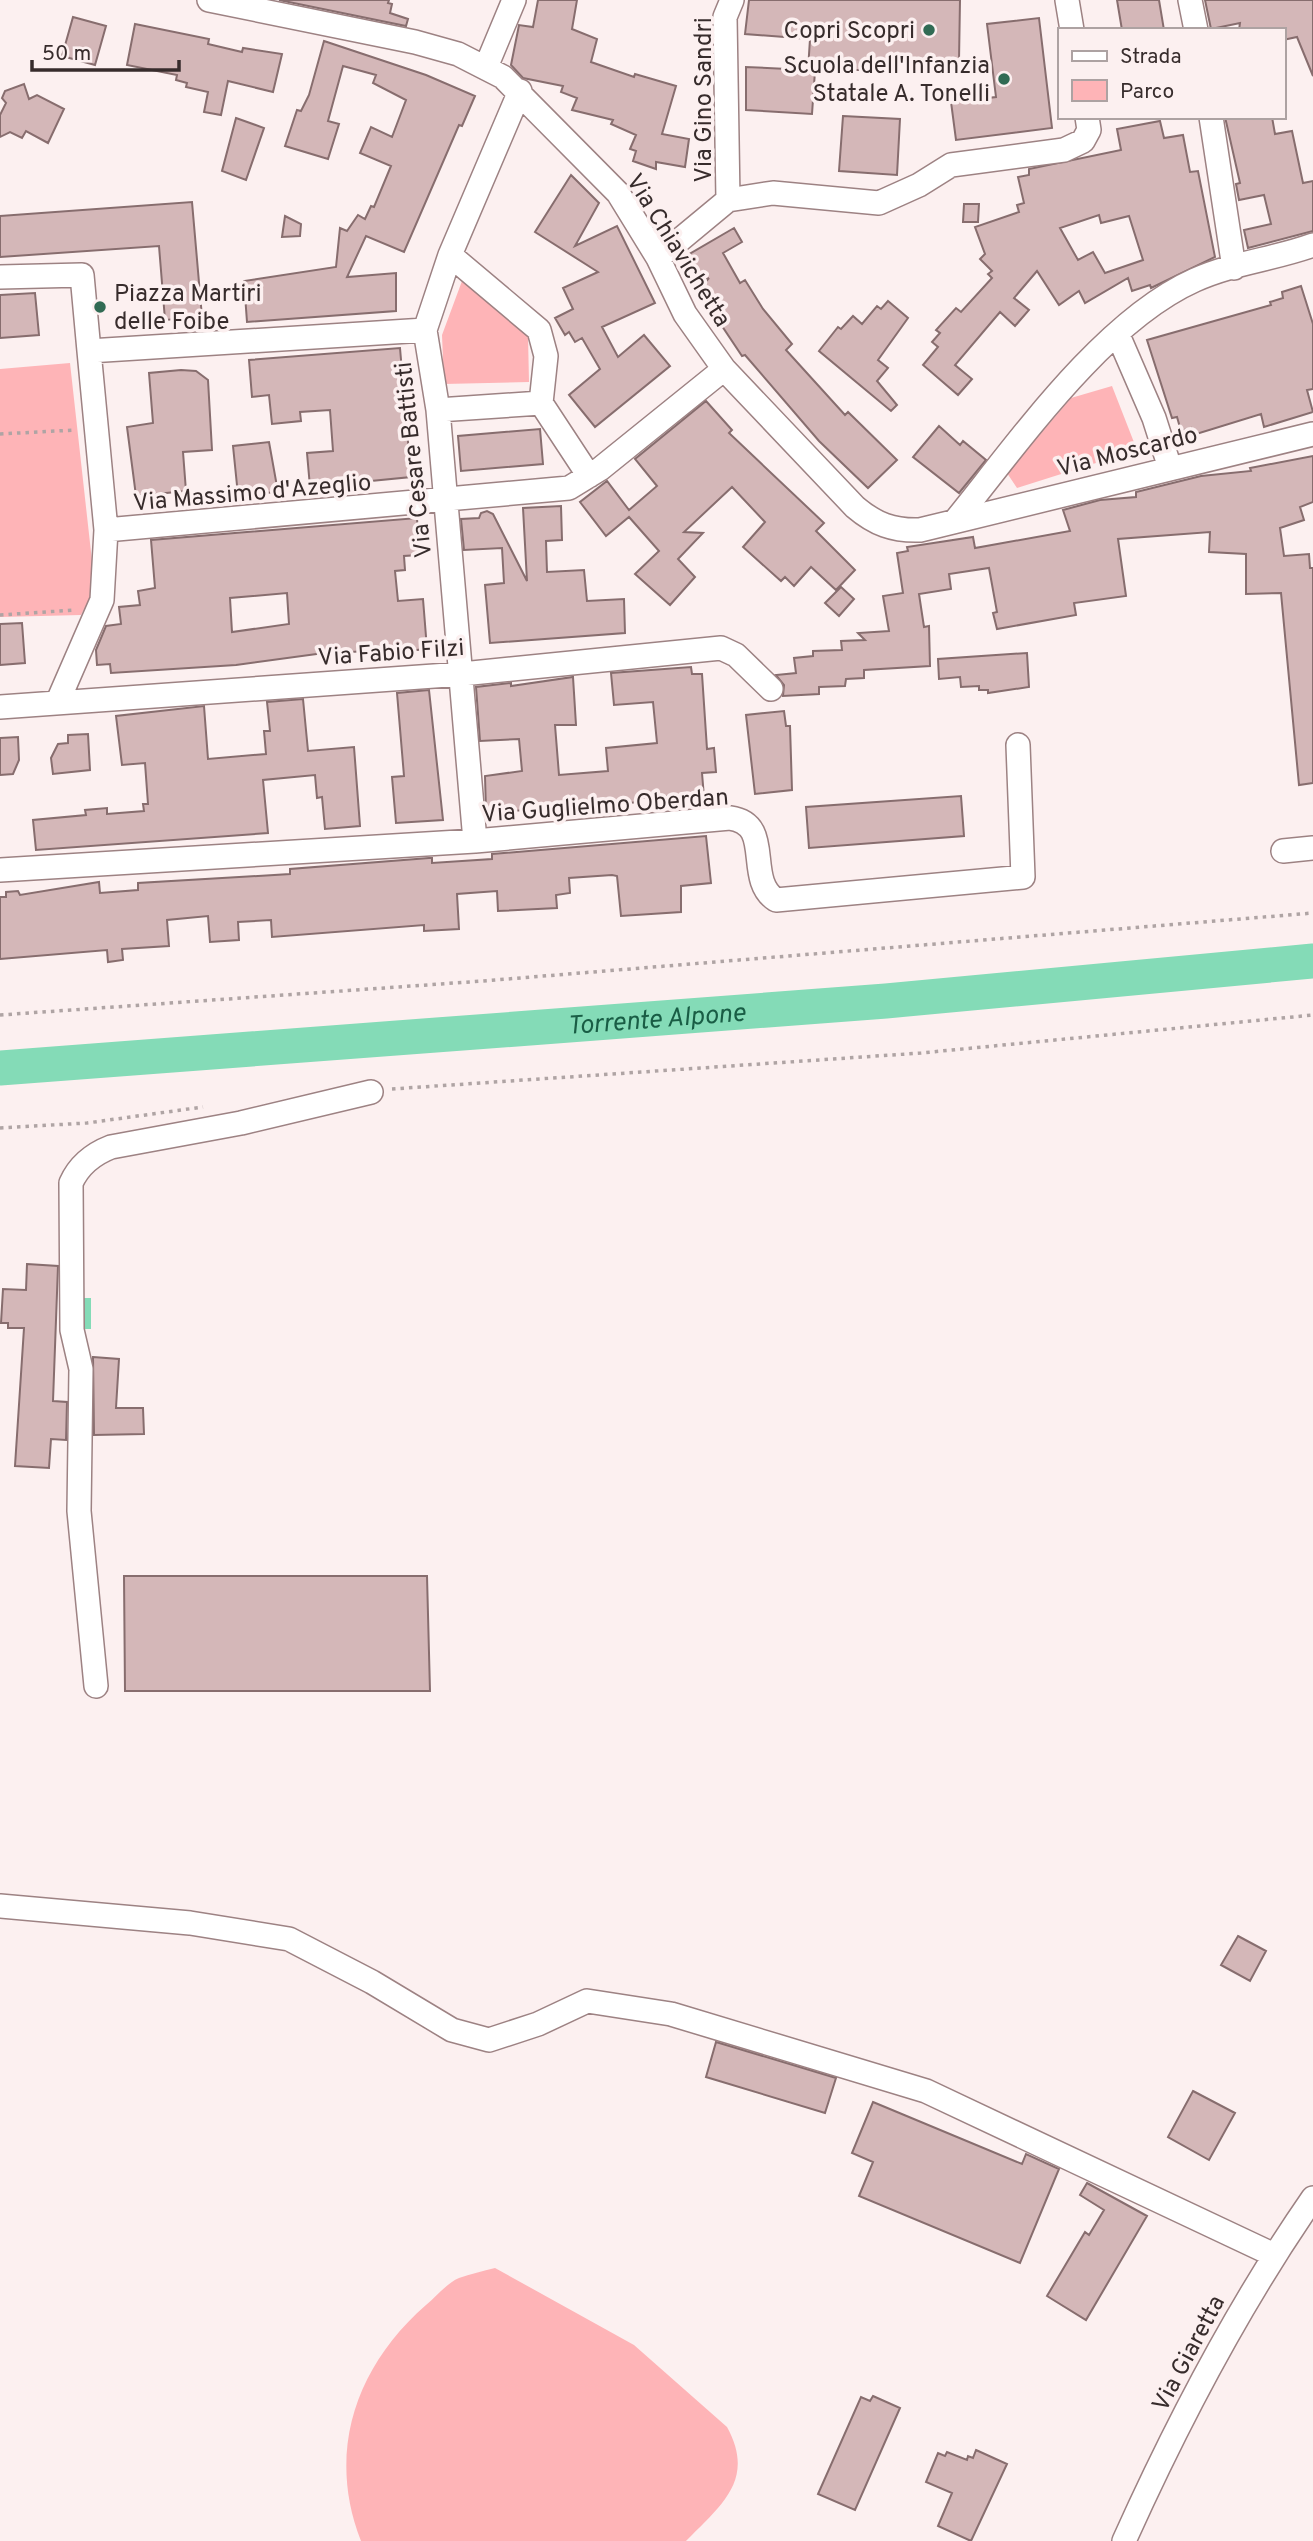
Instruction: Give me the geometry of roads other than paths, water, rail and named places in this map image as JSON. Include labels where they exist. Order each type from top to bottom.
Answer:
[{"type":"street","name":"Via Chiavichetta","points":[[209,0],[415,42],[458,54],[486,67],[520,91],[618,193],[658,258],[685,314],[724,369],[870,520],[901,531],[920,530],[955,521]]},
{"type":"street","points":[[486,67],[514,0]]},
{"type":"street","name":"Via Gino Sandri","points":[[729,200],[725,17],[732,0]]},
{"type":"street","points":[[1067,0],[1072,28]]},
{"type":"street","points":[[1191,0],[1196,28]]},
{"type":"street","name":"Via Cesare Battisti","points":[[475,841],[438,410],[425,330],[450,256],[520,91]]},
{"type":"street","name":"Via Gino Sandri","points":[[658,258],[729,200],[774,193],[879,203],[919,185],[951,165],[1064,150],[1083,141],[1089,130],[1087,119]]},
{"type":"street","points":[[1211,119],[1234,268]]},
{"type":"street","points":[[955,521],[1064,387],[1147,306],[1196,279],[1313,245]]},
{"type":"street","points":[[450,256],[539,330],[546,356],[541,403],[589,476]]},
{"type":"street","name":"Via Massimo d'Azeglio","points":[[0,277],[82,275],[106,530],[99,608],[58,701]]},
{"type":"street","points":[[89,351],[425,330]]},
{"type":"street","points":[[1118,335],[1154,418],[1170,468]]},
{"type":"street","name":"Via Massimo d'Azeglio","points":[[106,530],[569,488],[589,476],[724,369]]},
{"type":"street","points":[[438,410],[541,403]]},
{"type":"street","name":"Via Moscardo","points":[[955,521],[1313,434]]},
{"type":"street","name":"Via Fabio Filzi","points":[[0,707],[462,674],[721,648],[736,655],[771,689]]},
{"type":"street","name":"Via Guglielmo Oberdan","points":[[0,870],[475,841],[730,818],[746,822],[753,829],[761,884],[765,894],[776,900],[1023,877],[1018,745]]},
{"type":"street","points":[[1283,851],[1313,848]]},
{"type":"street","points":[[96,1686],[79,1511],[81,1369],[72,1330],[71,1183],[76,1171],[98,1152],[111,1147],[241,1123],[381,1091]]},
{"type":"street","points":[[0,1906],[190,1923],[289,1939],[372,1982],[452,2030],[489,2040],[538,2024],[587,2001],[671,2014],[926,2091],[1274,2255]]},
{"type":"street","name":"Via Giaretta","points":[[1124,2541],[1199,2382],[1274,2255],[1313,2198]]},
{"type":"waterway","name":"Torrente Alpone","points":[[0,1068],[886,1001],[1313,961]]},
{"type":"place","name":"Copri Scopri","points":[[929,30]]},
{"type":"place","name":"Scuola dell'Infanzia Statale A. Tonelli","points":[[1004,79]]},
{"type":"place","name":"Piazza Martiri delle Foibe","points":[[100,307]]}]
